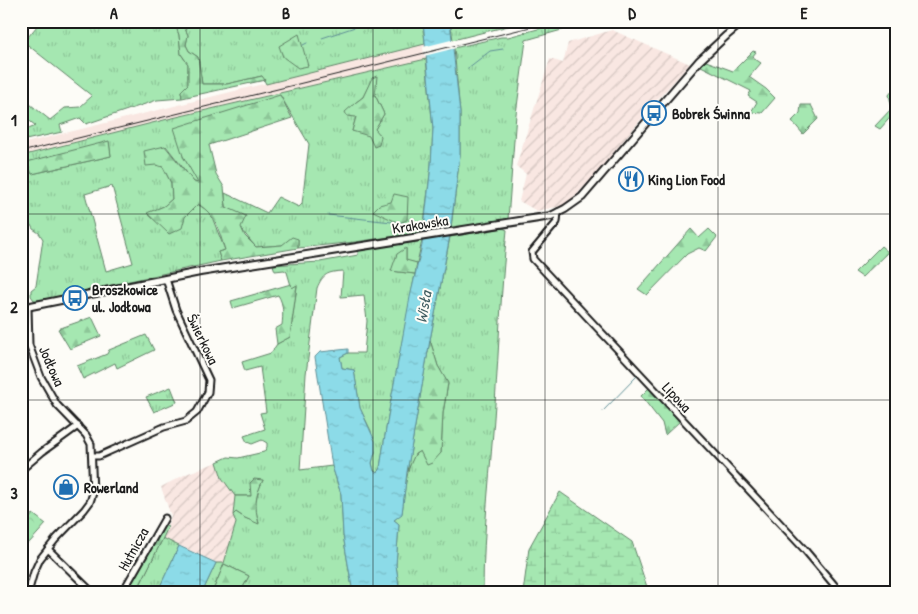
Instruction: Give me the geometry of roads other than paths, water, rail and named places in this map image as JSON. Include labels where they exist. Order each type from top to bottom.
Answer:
[{"type":"street","name":"Krakowska","points":[[25,308],[200,272],[551,216],[566,209],[582,197],[700,61],[743,22]]},
{"type":"street","name":"Lipowa","points":[[558,212],[557,222],[532,252],[533,259],[804,549],[841,593]]},
{"type":"street","name":"Świerkowa","points":[[92,456],[99,456],[164,426],[186,421],[197,412],[208,392],[209,380],[176,310],[166,279]]},
{"type":"street","name":"Jodłowa","points":[[25,308],[29,345],[41,377],[58,405],[86,435],[91,444],[93,493],[90,502],[40,559],[28,593]]},
{"type":"street","points":[[21,470],[78,426]]},
{"type":"street","name":"Hutnicza","points":[[122,593],[165,518]]},
{"type":"street","points":[[48,549],[93,593]]},
{"type":"water","name":"Wisła","points":[[423,21],[450,21],[460,113],[460,155],[449,241],[407,472],[402,514],[394,520],[399,524],[396,565],[400,593],[353,593],[343,535],[341,494],[332,466],[315,357],[320,352],[348,349],[348,353],[340,357],[342,368],[354,370],[360,408],[375,441],[372,463],[374,471],[377,473],[380,468],[410,297],[422,245],[431,165],[433,129]]},
{"type":"water","points":[[179,546],[216,563],[202,593],[157,593]]},
{"type":"waterway","points":[[322,38],[373,21]]},
{"type":"waterway","points":[[303,45],[307,43]]},
{"type":"waterway","points":[[468,68],[490,51],[503,49]]},
{"type":"waterway","points":[[328,215],[410,224],[424,223]]},
{"type":"waterway","points":[[603,411],[637,376]]},
{"type":"railway","points":[[21,152],[555,21]]},
{"type":"place","name":"Bobrek Świnna","points":[[654,113]]},
{"type":"place","name":"King Lion Food","points":[[631,179]]},
{"type":"place","name":"Broszkowice ul. Jodłowa","points":[[75,298]]},
{"type":"place","name":"Rowerland","points":[[66,487]]}]
